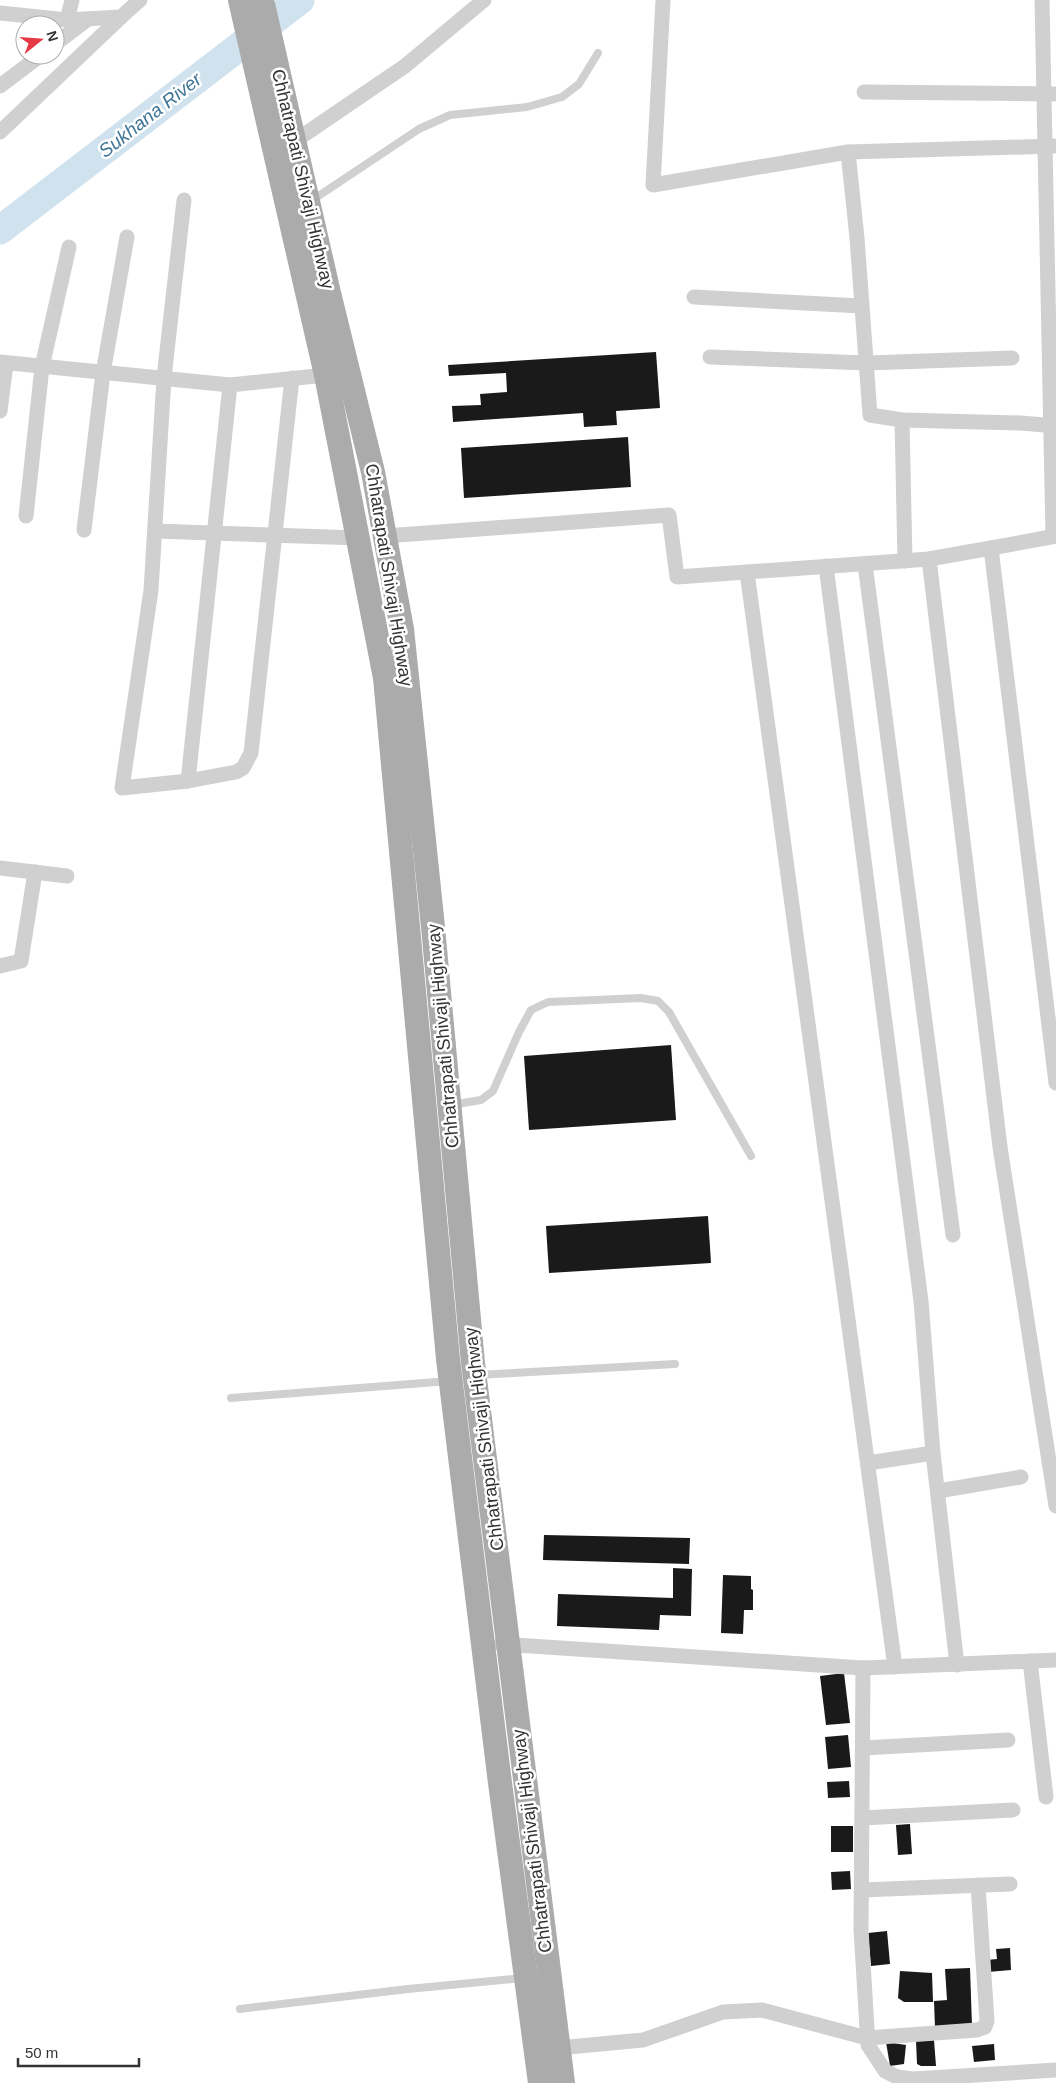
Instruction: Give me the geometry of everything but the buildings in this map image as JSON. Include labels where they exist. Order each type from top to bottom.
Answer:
[{"type":"main road","name":"Chhatrapati Shivaji Highway","points":[[240,0],[283,137],[308,203],[373,472],[402,629],[475,1375],[563,2083]]},
{"type":"main road","name":"Chhatrapati Shivaji Highway","points":[[262,0],[283,137],[326,375],[385,678],[451,1381],[483,1646],[540,2083]]},
{"type":"street","points":[[67,20],[72,0]]},
{"type":"street","points":[[0,132],[140,0]]},
{"type":"street","points":[[283,137],[405,66],[484,0]]},
{"type":"street","points":[[663,0],[653,185],[848,152],[1050,146]]},
{"type":"street","points":[[385,536],[669,515],[677,577],[929,559],[1055,535],[1050,94],[1042,0]]},
{"type":"street","points":[[0,13],[67,20],[122,17]]},
{"type":"street","points":[[65,36],[88,19]]},
{"type":"street","points":[[0,86],[28,65]]},
{"type":"street","points":[[864,92],[1050,94]]},
{"type":"street","points":[[848,152],[857,238],[870,415],[902,420],[1021,423],[1054,426]]},
{"type":"street","points":[[184,200],[164,378],[151,590],[122,788],[188,781],[236,772],[243,768],[251,753],[292,378]]},
{"type":"street","points":[[84,530],[103,373],[127,237]]},
{"type":"street","points":[[26,516],[42,367],[69,247]]},
{"type":"street","points":[[694,297],[861,306]]},
{"type":"street","points":[[710,357],[867,363],[1012,358]]},
{"type":"street","points":[[0,411],[3,363],[230,384],[326,375]]},
{"type":"street","points":[[188,781],[230,384]]},
{"type":"street","points":[[902,420],[905,561]]},
{"type":"street","points":[[154,531],[359,538]]},
{"type":"street","points":[[991,548],[1056,1083]]},
{"type":"street","points":[[929,559],[1000,1147],[1056,1506]]},
{"type":"street","points":[[865,564],[953,1235]]},
{"type":"street","points":[[826,566],[921,1301],[933,1453],[957,1665]]},
{"type":"street","points":[[747,572],[895,1667]]},
{"type":"street","points":[[0,868],[67,876]]},
{"type":"street","points":[[0,966],[21,961],[35,872]]},
{"type":"street","points":[[868,1463],[933,1453]]},
{"type":"street","points":[[938,1491],[1021,1477]]},
{"type":"street","points":[[483,1646],[509,1643],[863,1668],[1056,1660]]},
{"type":"street","points":[[1030,1661],[1046,1797]]},
{"type":"street","points":[[863,1668],[861,1929],[868,2045],[885,2071],[897,2077],[913,2079],[1056,2070]]},
{"type":"street","points":[[863,1748],[1008,1740]]},
{"type":"street","points":[[862,1818],[1013,1810]]},
{"type":"street","points":[[862,1890],[1010,1884]]},
{"type":"street","points":[[558,2048],[643,2040],[723,2012],[762,2010],[867,2038],[977,2030],[985,2026],[986,2021],[978,1885]]},
{"type":"lane","points":[[308,203],[419,129],[450,115],[526,107],[562,97],[578,84],[598,53]]},
{"type":"lane","points":[[449,1105],[481,1100],[493,1091],[518,1032],[531,1010],[548,1002],[640,998],[658,1001],[669,1012],[751,1156]]},
{"type":"lane","points":[[475,1375],[675,1364]]},
{"type":"lane","points":[[231,1398],[451,1381]]},
{"type":"lane","points":[[240,2009],[408,1989],[526,1978]]},
{"type":"waterway","name":"Sukhana River","points":[[0,230],[300,0]]}]
